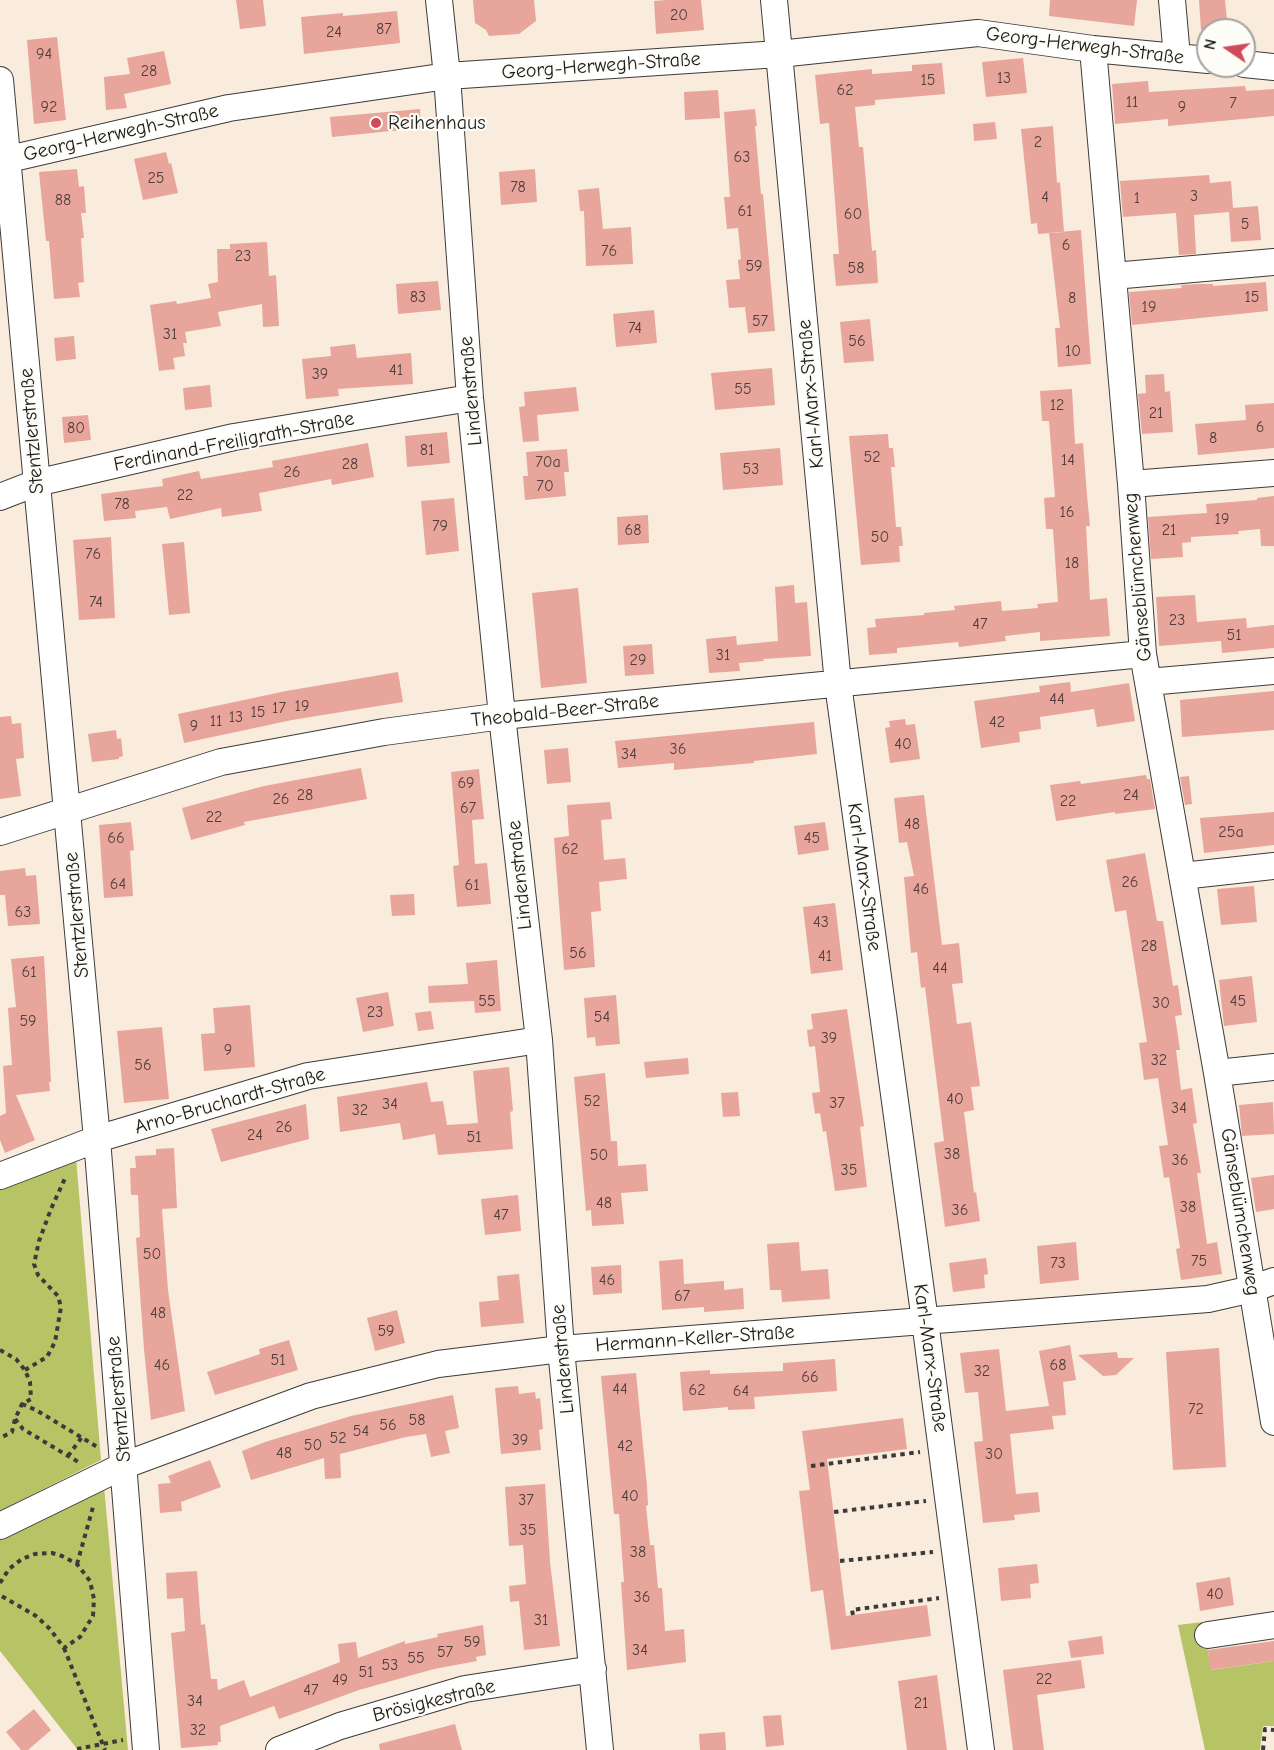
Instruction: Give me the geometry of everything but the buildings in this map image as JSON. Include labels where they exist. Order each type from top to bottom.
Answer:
[{"type":"street","name":"Lindenstraße","points":[[439,0],[447,76],[471,398],[502,716],[539,1040],[561,1349],[600,1750]]},
{"type":"street","name":"Karl-Marx-Straße","points":[[774,0],[838,684],[981,1750]]},
{"type":"street","points":[[1172,0],[1177,57]]},
{"type":"street","name":"Georg-Herwegh-Straße","points":[[4,160],[229,108],[447,76],[779,54],[978,33],[1093,49],[1196,59]]},
{"type":"street","name":"Gänseblümchenweg","points":[[1093,49],[1131,484],[1143,654],[1217,1073],[1263,1285],[1274,1422]]},
{"type":"street","points":[[1256,65],[1274,67]]},
{"type":"street","name":"Stentzlerstraße","points":[[0,80],[4,160],[97,1139],[114,1471],[146,1743]]},
{"type":"street","points":[[1113,276],[1274,262]]},
{"type":"street","name":"Ferdinand-Freiligrath-Straße","points":[[0,496],[36,483],[234,438],[471,398]]},
{"type":"street","points":[[1131,484],[1274,472]]},
{"type":"street","name":"Theobald-Beer-Straße","points":[[0,832],[221,762],[384,732],[502,716],[1143,654]]},
{"type":"street","points":[[1148,682],[1274,671]]},
{"type":"street","points":[[1182,876],[1274,866]]},
{"type":"street","name":"Arno-Bruchardt-Straße","points":[[0,1176],[97,1139],[308,1076],[539,1040]]},
{"type":"street","points":[[1217,1073],[1274,1067]]},
{"type":"street","name":"Hermann-Keller-Straße","points":[[0,1526],[114,1471],[311,1396],[438,1364],[561,1349],[1208,1299],[1263,1285]]},
{"type":"street","points":[[1208,1635],[1274,1625]]},
{"type":"street","name":"Brösigkestraße","points":[[279,1750],[340,1726],[465,1689],[593,1669]]},
{"type":"path","points":[[25,1370],[47,1357],[55,1342],[61,1307],[58,1296],[38,1275],[34,1264],[39,1241],[69,1169]]},
{"type":"path","points":[[0,1350],[16,1359],[25,1370],[30,1382],[31,1399],[22,1404],[12,1432],[0,1438]]},
{"type":"path","points":[[22,1404],[82,1437],[114,1471]]},
{"type":"path","points":[[15,1419],[23,1429],[68,1456],[114,1471]]},
{"type":"path","points":[[68,1456],[82,1437]]},
{"type":"path","points":[[811,1466],[942,1449]]},
{"type":"path","points":[[76,1564],[114,1471]]},
{"type":"path","points":[[834,1512],[948,1498]]},
{"type":"path","points":[[840,1561],[955,1550]]},
{"type":"path","points":[[0,1583],[9,1569],[22,1559],[35,1554],[52,1553],[76,1564],[90,1581],[94,1599],[93,1616],[80,1637],[64,1648]]},
{"type":"path","points":[[0,1595],[36,1616],[50,1629],[64,1648],[105,1750]]},
{"type":"path","points":[[853,1615],[852,1610],[961,1595]]},
{"type":"path","points":[[1263,1750],[1265,1729],[1274,1730]]},
{"type":"path","points":[[77,1749],[102,1744],[146,1743]]},
{"type":"green space","points":[[76,1157],[101,1460],[0,1511],[0,1187]]},
{"type":"green space","points":[[104,1486],[128,1750],[78,1750],[0,1651],[0,1538]]},
{"type":"green space","points":[[1203,1622],[1211,1670],[1274,1661],[1274,1726],[1263,1726],[1260,1750],[1205,1750],[1178,1625]]},
{"type":"place","name":"Reihenhaus","points":[[376,123]]}]
